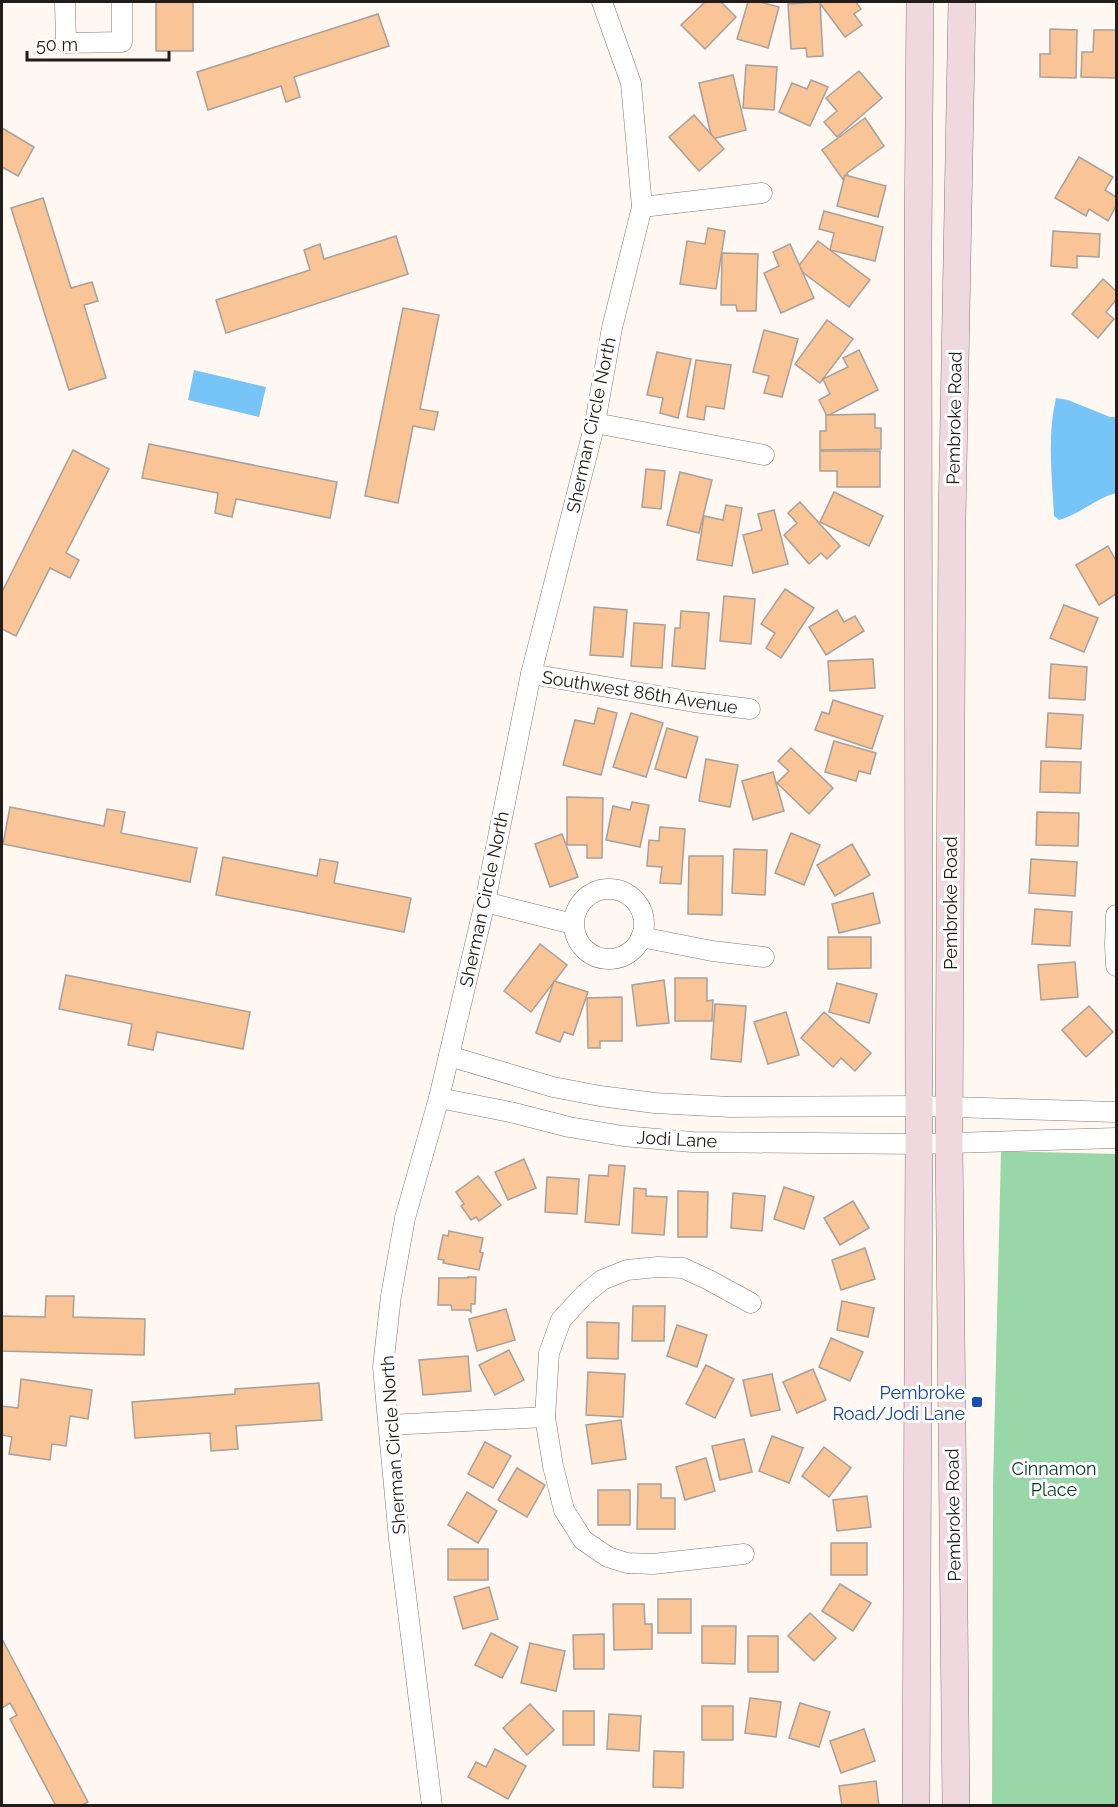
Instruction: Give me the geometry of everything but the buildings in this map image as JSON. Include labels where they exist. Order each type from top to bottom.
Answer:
[{"type":"main road","name":"Pembroke Road","points":[[916,1806],[920,2]]},
{"type":"main road","name":"Pembroke Road","points":[[956,1806],[949,1108],[952,531],[962,2]]},
{"type":"street","points":[[65,2],[66,43],[122,42],[122,2]]},
{"type":"street","name":"Sherman Circle North","points":[[432,1806],[399,1539],[383,1367],[391,1296],[405,1218],[449,1056],[485,902],[531,674],[595,423],[612,328],[642,207],[631,83],[602,2]]},
{"type":"street","points":[[642,207],[762,194]]},
{"type":"street","points":[[595,423],[764,455]]},
{"type":"street","name":"Southwest 86th Avenue","points":[[531,674],[694,702],[750,709]]},
{"type":"street","points":[[611,889],[622,891],[640,907],[644,919],[644,931],[632,951],[622,958],[610,960],[588,954],[580,945],[573,924],[575,912],[589,894],[611,889]]},
{"type":"street","points":[[485,902],[573,924]]},
{"type":"street","points":[[1116,915],[1116,966]]},
{"type":"street","points":[[641,937],[712,951],[764,957]]},
{"type":"street","name":"Jodi Lane","points":[[449,1056],[553,1087],[655,1103],[730,1107],[919,1106]]},
{"type":"street","name":"Jodi Lane","points":[[439,1098],[569,1127],[623,1136],[692,1142],[919,1144]]},
{"type":"street","points":[[919,1106],[1116,1112]]},
{"type":"street","points":[[919,1144],[1116,1138]]},
{"type":"street","points":[[744,1554],[653,1564],[627,1563],[608,1557],[583,1540],[564,1510],[553,1466],[545,1417],[549,1353],[561,1320],[584,1295],[603,1281],[627,1270],[658,1267],[683,1268],[751,1303]]},
{"type":"street","points":[[389,1425],[545,1417]]},
{"type":"green space","name":"Cinnamon Place","points":[[1001,1151],[1116,1154],[1116,1805],[992,1806],[993,1486]]},
{"type":"water","points":[[194,370],[266,387],[259,417],[188,400]]},
{"type":"water","points":[[1056,398],[1068,400],[1110,417],[1116,417],[1116,493],[1059,520],[1054,516],[1051,457],[1053,412]]},
{"type":"place","name":"Pembroke Road/Jodi Lane","points":[[977,1402]]}]
